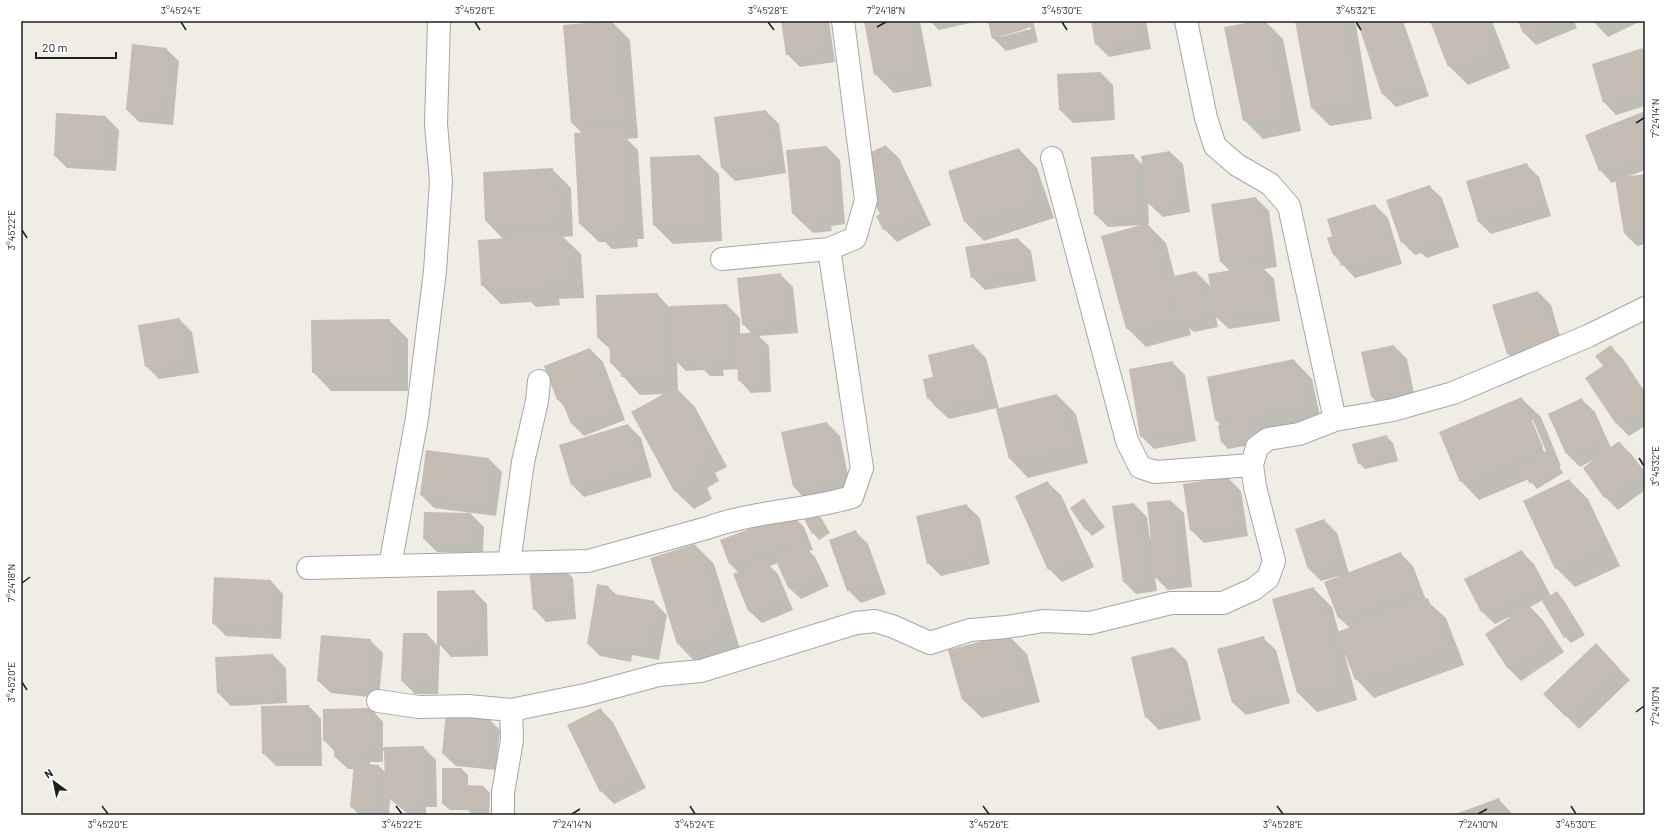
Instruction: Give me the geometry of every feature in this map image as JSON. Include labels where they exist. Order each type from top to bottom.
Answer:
[{"type":"street","points":[[390,566],[417,418],[434,271],[441,182],[436,124],[438,21]]},
{"type":"street","points":[[722,259],[829,249],[855,238],[866,200],[843,21]]},
{"type":"street","points":[[1186,21],[1206,118],[1215,146],[1237,165],[1270,184],[1289,206],[1334,420]]},
{"type":"street","points":[[1052,158],[1127,441],[1140,467],[1155,472],[1252,465]]},
{"type":"street","points":[[308,568],[588,561],[707,528],[726,521],[826,505],[852,497],[862,468],[829,249]]},
{"type":"street","points":[[378,701],[419,706],[468,706],[511,710],[585,695],[659,676],[701,671],[856,624],[875,621],[892,626],[930,642],[970,630],[1043,621],[1090,623],[1171,603],[1223,603],[1254,589],[1268,578],[1274,561],[1254,487],[1252,465],[1257,447],[1268,439],[1299,434],[1334,420],[1393,410],[1453,393],[1588,336],[1645,308]]},
{"type":"street","points":[[509,563],[523,462],[537,401],[539,381]]},
{"type":"street","points":[[503,815],[503,793],[512,740],[511,710]]},
{"type":"building","points":[[612,21],[620,119],[571,123],[563,25]]},
{"type":"building","points":[[781,21],[818,21],[823,49],[786,55]]},
{"type":"building","points":[[864,21],[905,21],[914,67],[874,75]]},
{"type":"building","points":[[988,21],[1024,21],[1026,29],[992,39]]},
{"type":"building","points":[[1091,21],[1136,21],[1139,37],[1095,45]]},
{"type":"building","points":[[1265,21],[1283,113],[1243,121],[1224,27]]},
{"type":"building","points":[[1295,21],[1340,21],[1354,100],[1311,108]]},
{"type":"building","points":[[1357,21],[1395,21],[1416,83],[1382,95]]},
{"type":"building","points":[[1430,21],[1481,21],[1492,49],[1448,67]]},
{"type":"building","points":[[1518,21],[1552,21],[1523,33]]},
{"type":"building","points":[[132,44],[167,48],[160,113],[126,110]]},
{"type":"building","points":[[1643,48],[1645,53],[1645,90],[1603,103],[1592,64]]},
{"type":"building","points":[[1101,72],[1103,108],[1059,110],[1057,74]]},
{"type":"building","points":[[766,110],[774,161],[721,168],[714,117]]},
{"type":"building","points":[[1645,111],[1645,153],[1599,171],[1585,135]]},
{"type":"building","points":[[56,113],[106,116],[104,159],[54,156]]},
{"type":"building","points":[[620,130],[626,221],[619,221],[619,228],[592,230],[592,223],[579,224],[574,133]]},
{"type":"building","points":[[886,145],[919,212],[883,230],[876,216],[880,214],[871,196],[870,181],[875,179],[871,172],[875,170],[867,154]]},
{"type":"building","points":[[827,146],[833,212],[819,213],[819,219],[799,220],[798,213],[792,214],[786,150]]},
{"type":"building","points":[[1019,148],[1035,200],[964,222],[948,171]]},
{"type":"building","points":[[1170,151],[1178,200],[1149,205],[1141,156]]},
{"type":"building","points":[[1134,154],[1137,212],[1094,215],[1091,157]]},
{"type":"building","points":[[700,155],[704,223],[653,225],[650,157]]},
{"type":"building","points":[[1527,163],[1539,203],[1478,222],[1466,181]]},
{"type":"building","points":[[553,168],[555,218],[485,221],[483,172]]},
{"type":"building","points":[[1645,174],[1645,230],[1624,233],[1615,179]]},
{"type":"building","points":[[1430,185],[1447,234],[1413,246],[1411,239],[1401,243],[1386,200]]},
{"type":"building","points":[[1256,197],[1265,255],[1220,262],[1211,204]]},
{"type":"building","points":[[1375,204],[1389,251],[1341,266],[1337,252],[1332,253],[1327,238],[1332,236],[1327,219]]},
{"type":"building","points":[[1148,223],[1172,316],[1126,329],[1101,236]]},
{"type":"building","points":[[563,235],[566,279],[541,281],[541,287],[517,289],[516,283],[481,286],[478,240]]},
{"type":"building","points":[[1018,238],[1024,269],[971,278],[965,247]]},
{"type":"building","points":[[1261,265],[1268,309],[1215,317],[1208,274]]},
{"type":"building","points":[[1196,271],[1206,314],[1180,320],[1170,277]]},
{"type":"building","points":[[781,273],[785,320],[742,325],[737,278]]},
{"type":"building","points":[[1538,291],[1553,340],[1507,354],[1492,305]]},
{"type":"building","points":[[658,293],[660,375],[621,377],[621,363],[610,364],[609,337],[597,338],[596,295]]},
{"type":"building","points":[[727,304],[729,356],[711,357],[711,363],[696,364],[696,358],[672,358],[670,306]]},
{"type":"building","points":[[180,318],[186,360],[145,367],[138,325]]},
{"type":"building","points":[[390,319],[390,372],[312,373],[311,320]]},
{"type":"building","points":[[756,332],[759,380],[738,381],[736,334]]},
{"type":"building","points":[[974,344],[986,395],[935,407],[932,397],[927,399],[923,379],[933,377],[928,355]]},
{"type":"building","points":[[1394,345],[1404,390],[1371,397],[1361,352]]},
{"type":"building","points":[[1611,345],[1645,397],[1645,405],[1616,424],[1585,378],[1603,366],[1595,356]]},
{"type":"building","points":[[590,348],[613,407],[571,424],[561,399],[557,400],[544,366]]},
{"type":"building","points":[[1294,359],[1303,403],[1215,420],[1207,377]]},
{"type":"building","points":[[1173,361],[1184,429],[1140,437],[1129,369]]},
{"type":"building","points":[[676,387],[709,448],[697,454],[701,462],[689,469],[694,480],[674,491],[631,412]]},
{"type":"building","points":[[1057,394],[1070,445],[1009,459],[996,409]]},
{"type":"building","points":[[1522,397],[1543,447],[1460,482],[1439,432]]},
{"type":"building","points":[[1582,398],[1601,438],[1566,454],[1548,414]]},
{"type":"building","points":[[1247,420],[1249,438],[1221,443],[1218,425]]},
{"type":"building","points":[[827,422],[839,477],[793,487],[781,432]]},
{"type":"building","points":[[628,424],[640,465],[571,485],[559,445]]},
{"type":"building","points":[[1387,435],[1392,454],[1358,464],[1352,444]]},
{"type":"building","points":[[1619,441],[1642,470],[1604,498],[1583,468]]},
{"type":"building","points":[[426,450],[489,458],[484,503],[420,495]]},
{"type":"building","points":[[1548,451],[1558,466],[1530,484],[1521,469]]},
{"type":"building","points":[[1229,477],[1236,524],[1190,531],[1183,484]]},
{"type":"building","points":[[1569,479],[1602,547],[1555,569],[1523,501]]},
{"type":"building","points":[[1048,481],[1082,555],[1048,570],[1015,496]]},
{"type":"building","points":[[1084,498],[1099,520],[1085,530],[1070,508]]},
{"type":"building","points":[[1171,500],[1179,575],[1155,578],[1147,502]]},
{"type":"building","points":[[1134,503],[1145,578],[1123,582],[1112,506]]},
{"type":"building","points":[[967,504],[978,551],[927,564],[916,516]]},
{"type":"building","points":[[424,512],[471,513],[470,541],[423,539]]},
{"type":"building","points":[[816,512],[825,526],[812,534],[804,519]]},
{"type":"building","points":[[792,513],[800,537],[729,564],[720,540]]},
{"type":"building","points":[[1324,519],[1337,559],[1308,569],[1295,529]]},
{"type":"building","points":[[856,530],[874,581],[847,591],[829,540]]},
{"type":"building","points":[[802,543],[817,573],[788,587],[774,557]]},
{"type":"building","points":[[695,544],[722,630],[677,644],[650,558]]},
{"type":"building","points":[[1522,550],[1539,583],[1481,612],[1464,579]]},
{"type":"building","points":[[1401,552],[1415,588],[1338,618],[1324,582]]},
{"type":"building","points":[[766,560],[781,597],[748,611],[733,574]]},
{"type":"building","points":[[561,564],[564,607],[533,610],[529,567]]},
{"type":"building","points":[[214,577],[271,580],[269,627],[212,624]]},
{"type":"building","points":[[597,584],[609,586],[608,593],[655,601],[646,647],[620,643],[618,649],[587,644]]},
{"type":"building","points":[[1314,587],[1339,682],[1297,693],[1272,599]]},
{"type":"building","points":[[475,590],[476,644],[437,645],[437,591]]},
{"type":"building","points":[[1557,591],[1579,628],[1564,638],[1542,601]]},
{"type":"building","points":[[1428,598],[1445,646],[1355,680],[1337,632]]},
{"type":"building","points":[[1529,605],[1552,639],[1508,669],[1485,634]]},
{"type":"building","points":[[403,633],[427,633],[426,682],[401,681]]},
{"type":"building","points":[[1009,634],[1022,684],[962,700],[948,650]]},
{"type":"building","points":[[321,635],[371,639],[366,686],[317,681]]},
{"type":"building","points":[[1264,636],[1278,691],[1232,703],[1217,649]]},
{"type":"building","points":[[1596,643],[1618,667],[1566,717],[1543,694]]},
{"type":"building","points":[[1174,647],[1188,707],[1145,718],[1131,657]]},
{"type":"building","points":[[273,654],[275,690],[217,693],[215,657]]},
{"type":"building","points":[[309,705],[309,753],[262,754],[261,706]]},
{"type":"building","points":[[371,708],[371,749],[358,749],[358,757],[334,757],[334,741],[323,741],[323,709]]},
{"type":"building","points":[[601,708],[634,775],[600,792],[567,725]]},
{"type":"building","points":[[446,712],[487,716],[483,758],[442,754]]},
{"type":"building","points":[[424,746],[425,794],[414,794],[414,805],[398,805],[398,795],[385,795],[384,747]]},
{"type":"building","points":[[354,763],[379,765],[376,808],[350,807]]},
{"type":"building","points":[[442,768],[462,768],[463,804],[442,804]]},
{"type":"building","points":[[465,785],[484,786],[483,808],[465,808]]},
{"type":"building","points":[[1499,798],[1505,815],[1459,815],[1458,813]]}]
